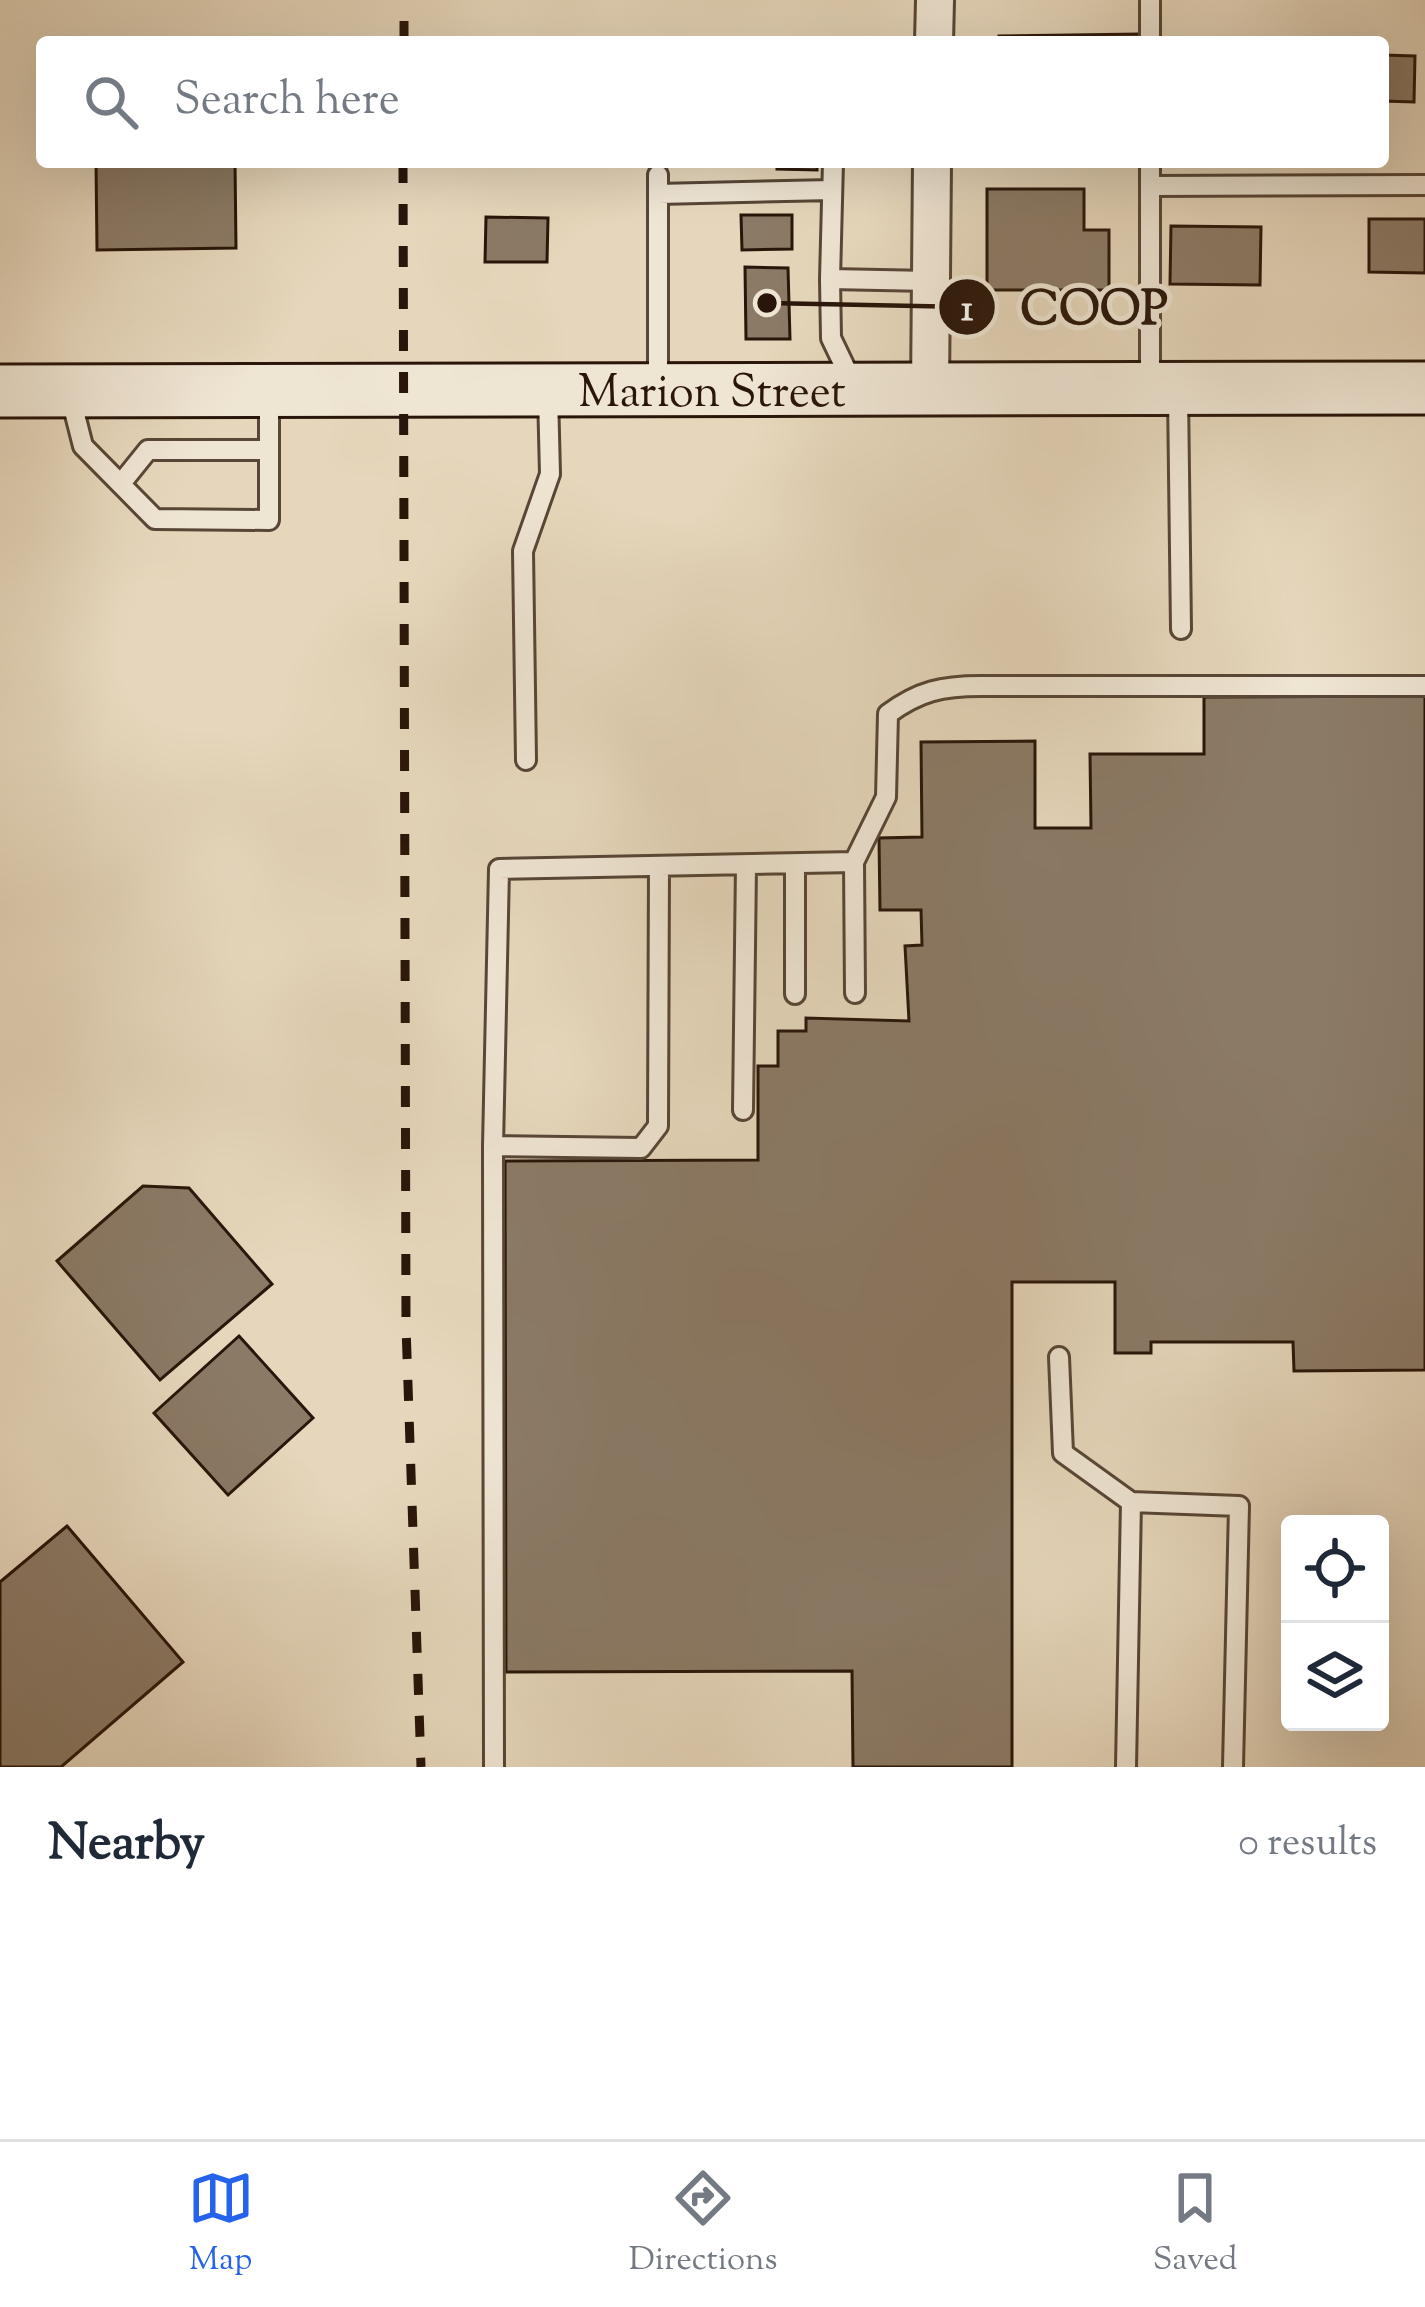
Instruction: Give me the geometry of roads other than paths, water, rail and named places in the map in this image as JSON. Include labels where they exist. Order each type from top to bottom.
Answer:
[{"type":"main road","name":"Marion Street","points":[[0,391],[1425,388]]},
{"type":"street","points":[[934,36],[935,0]]},
{"type":"street","points":[[930,391],[932,168]]},
{"type":"lane","points":[[1150,0],[1150,36]]},
{"type":"lane","points":[[833,168],[831,338],[856,390]]},
{"type":"lane","points":[[1150,168],[1181,629]]},
{"type":"lane","points":[[658,390],[658,184],[832,190]]},
{"type":"lane","points":[[1150,186],[1425,184]]},
{"type":"lane","points":[[830,279],[930,281]]},
{"type":"lane","points":[[526,760],[523,551],[550,474],[548,389]]},
{"type":"lane","points":[[68,391],[83,446],[155,519],[268,520],[268,390]]},
{"type":"lane","points":[[123,482],[148,449],[268,449]]},
{"type":"lane","points":[[855,993],[854,862],[886,797],[888,714],[915,694],[939,686],[1425,686]]},
{"type":"lane","points":[[494,1767],[493,1146],[500,869],[854,862]]},
{"type":"lane","points":[[795,864],[795,994]]},
{"type":"lane","points":[[743,1110],[746,865]]},
{"type":"lane","points":[[493,1146],[641,1148],[658,1126],[659,868]]},
{"type":"lane","points":[[1059,1357],[1063,1453],[1131,1502],[1238,1506],[1233,1767]]},
{"type":"lane","points":[[1126,1767],[1131,1502]]},
{"type":"railway","points":[[404,0],[404,36]]},
{"type":"railway","points":[[403,168],[406,1326],[421,1767]]},
{"type":"place","name":"COOP","points":[[767,303]]}]
